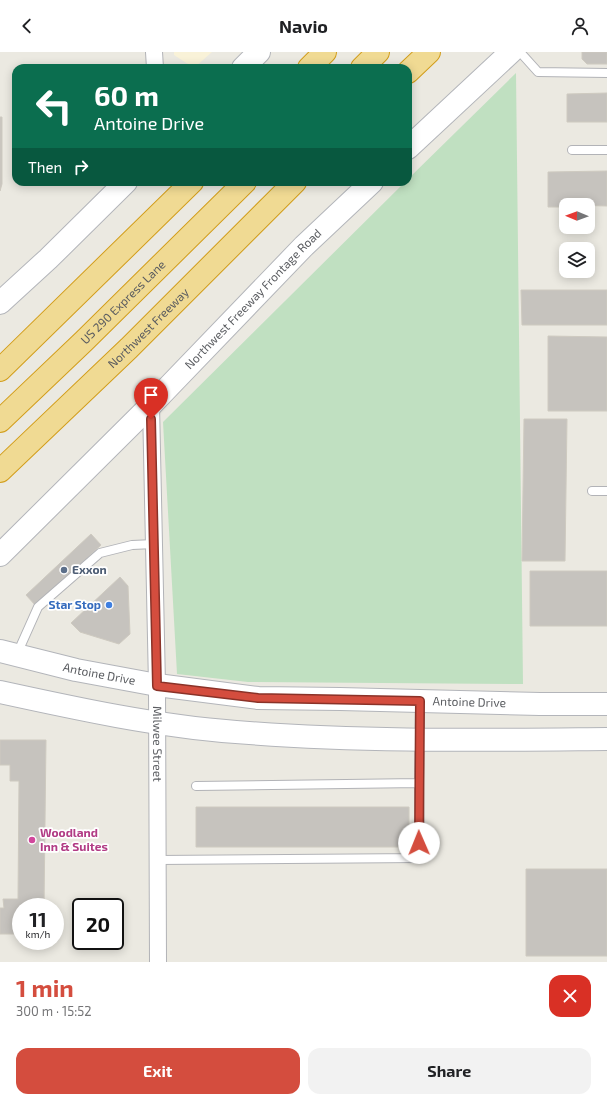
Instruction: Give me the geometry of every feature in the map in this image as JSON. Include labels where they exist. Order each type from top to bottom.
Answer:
[{"type":"highway","points":[[313,64],[325,52]]},
{"type":"highway","points":[[366,64],[378,52]]},
{"type":"highway","points":[[412,68],[429,52]]},
{"type":"highway","points":[[0,370],[188,186]]},
{"type":"highway","name":"US 290 Express Lane","points":[[0,420],[84,341],[241,186]]},
{"type":"highway","name":"Northwest Freeway","points":[[0,471],[129,348],[291,186]]},
{"type":"main road","points":[[247,64],[259,52]]},
{"type":"main road","points":[[412,144],[511,52]]},
{"type":"main road","points":[[0,303],[48,259],[122,186]]},
{"type":"main road","name":"Northwest Freeway Frontage Road","points":[[0,555],[151,405],[304,246],[368,186]]},
{"type":"main road","name":"Antoine Drive","points":[[8,654],[76,670],[157,686],[258,698],[607,704]]},
{"type":"main road","points":[[0,692],[93,713],[157,723],[235,732],[290,736],[420,741],[607,740]]},
{"type":"street","points":[[154,52],[155,64]]},
{"type":"street","name":"Milwee Street","points":[[151,405],[157,686],[158,962]]},
{"type":"lane","points":[[520,52],[538,72],[607,73]]},
{"type":"lane","points":[[572,150],[607,150]]},
{"type":"lane","points":[[592,492],[607,491]]},
{"type":"lane","points":[[8,654],[38,608],[100,553],[132,545],[154,544]]},
{"type":"lane","points":[[158,860],[420,858],[420,701]]},
{"type":"lane","points":[[196,786],[419,784]]},
{"type":"shaded area","points":[[174,52],[212,52],[198,64],[188,64],[174,55]]},
{"type":"green space","points":[[516,73],[523,684],[248,682],[177,674],[163,422],[401,186],[412,186],[412,175]]},
{"type":"building","points":[[582,52],[607,52],[607,64],[587,64],[582,59]]},
{"type":"building","points":[[607,93],[607,122],[567,122],[567,94]]},
{"type":"building","points":[[0,117],[2,117],[2,184],[0,191]]},
{"type":"building","points":[[607,171],[607,206],[595,206],[595,198],[559,198],[559,207],[548,207],[548,172]]},
{"type":"building","points":[[521,290],[607,290],[607,325],[522,325]]},
{"type":"building","points":[[548,336],[607,337],[607,411],[548,411]]},
{"type":"building","points":[[524,419],[567,419],[565,561],[522,561]]},
{"type":"building","name":"Exxon","points":[[91,534],[101,545],[36,606],[26,595]]},
{"type":"building","points":[[530,571],[607,571],[607,626],[530,626]]},
{"type":"building","name":"Star Stop","points":[[120,577],[128,586],[130,634],[119,644],[80,632],[71,623]]},
{"type":"building","name":"Woodland Inn & Suites","points":[[0,740],[46,740],[44,898],[18,898],[19,781],[10,781],[10,765],[0,765]]},
{"type":"building","points":[[196,807],[409,807],[409,847],[196,847]]},
{"type":"building","points":[[526,869],[607,869],[607,956],[526,956]]},
{"type":"building","name":"Woodland Inn & Suites","points":[[3,899],[12,899],[12,934],[0,934],[0,908],[4,908]]},
{"type":"place","name":"Exxon","points":[[64,570]]},
{"type":"place","name":"Star Stop","points":[[109,605]]},
{"type":"place","name":"Woodland Inn & Suites","points":[[32,840]]},
{"type":"route","points":[[151,419],[157,686],[258,698],[420,701],[419,843]]}]
